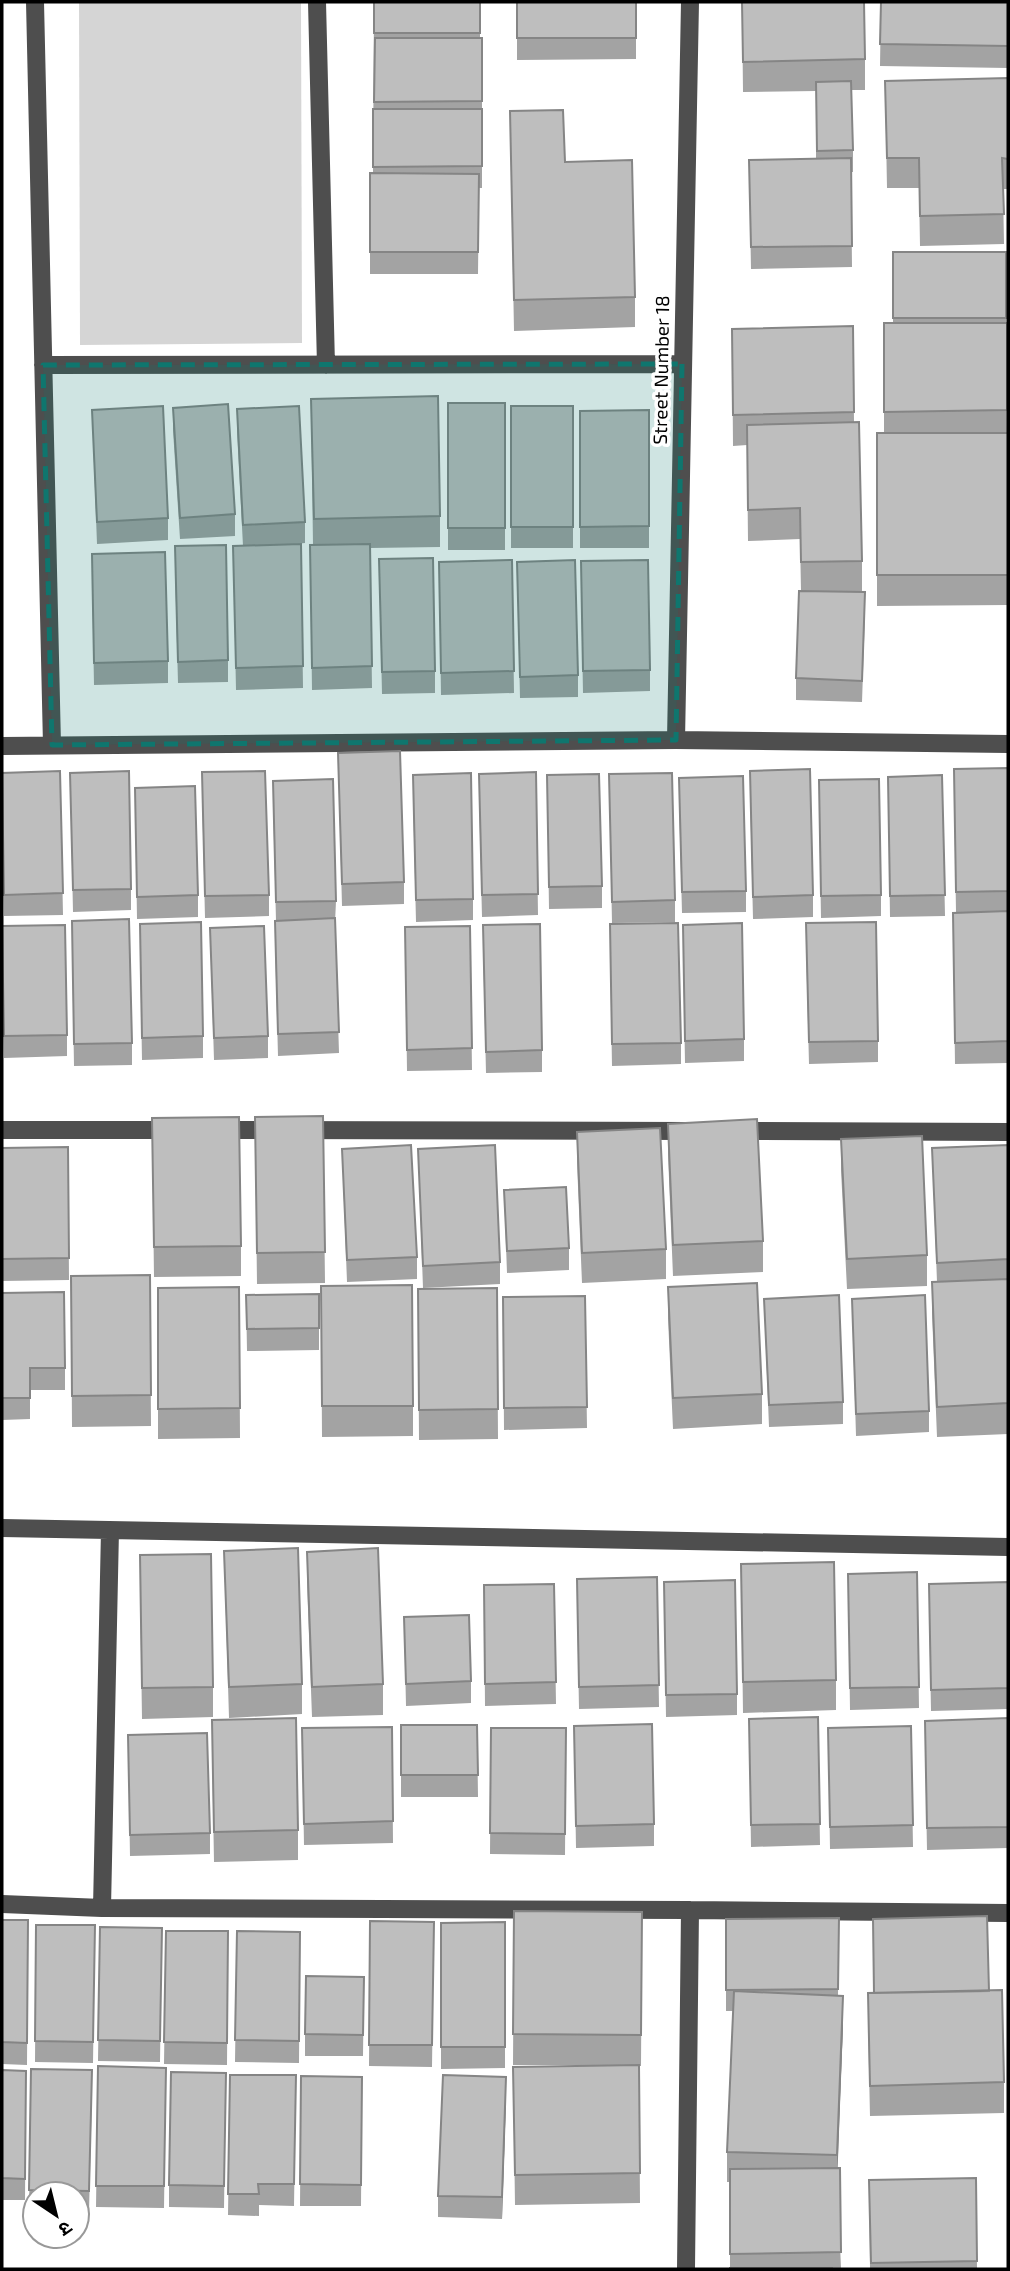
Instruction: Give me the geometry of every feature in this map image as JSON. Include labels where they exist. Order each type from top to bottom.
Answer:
[{"type":"street","points":[[35,2],[52,745]]},
{"type":"street","points":[[317,2],[326,365]]},
{"type":"street","name":"Street Number 18","points":[[676,740],[690,2]]},
{"type":"street","points":[[43,365],[682,364]]},
{"type":"street","points":[[2,746],[676,740],[1008,744]]},
{"type":"street","points":[[2,1130],[1008,1132]]},
{"type":"street","points":[[2,1528],[1008,1547]]},
{"type":"street","points":[[102,1908],[110,1530]]},
{"type":"street","points":[[2,1905],[102,1908],[1008,1913]]},
{"type":"street","points":[[686,2269],[690,1910]]},
{"type":"highlighted area","points":[[682,364],[676,740],[52,745],[43,365]]},
{"type":"shaded area","points":[[79,2],[301,2],[302,343],[80,345]]},
{"type":"building","points":[[374,2],[480,2],[480,33],[374,33]]},
{"type":"building","points":[[517,2],[636,2],[636,38],[517,38]]},
{"type":"building","points":[[742,2],[864,2],[865,59],[743,62]]},
{"type":"building","points":[[881,2],[1008,2],[1008,46],[880,44]]},
{"type":"building","points":[[375,38],[482,38],[482,101],[374,102]]},
{"type":"building","points":[[1008,78],[1008,159],[1002,158],[1004,214],[920,216],[919,158],[887,158],[885,81]]},
{"type":"building","points":[[851,81],[853,150],[817,151],[816,82]]},
{"type":"building","points":[[373,109],[482,109],[482,166],[373,167]]},
{"type":"building","points":[[563,110],[565,162],[632,160],[635,297],[514,300],[510,111]]},
{"type":"building","points":[[851,158],[852,246],[751,247],[749,160]]},
{"type":"building","points":[[370,173],[479,174],[478,252],[370,252]]},
{"type":"building","points":[[893,252],[1006,252],[1006,318],[893,318]]},
{"type":"building","points":[[884,323],[1007,323],[1007,410],[884,412]]},
{"type":"building","points":[[853,326],[854,412],[733,415],[732,329]]},
{"type":"building","points":[[438,396],[440,516],[314,519],[311,399]]},
{"type":"building","points":[[448,403],[505,403],[505,528],[448,528]]},
{"type":"building","points":[[228,404],[235,514],[180,518],[173,408]]},
{"type":"building","points":[[163,406],[168,518],[97,522],[92,410]]},
{"type":"building","points":[[299,406],[305,522],[243,525],[237,409]]},
{"type":"building","points":[[511,406],[573,406],[573,527],[511,527]]},
{"type":"building","points":[[649,410],[649,526],[580,527],[580,411]]},
{"type":"building","points":[[859,422],[862,561],[801,562],[800,508],[748,510],[747,425]]},
{"type":"building","points":[[877,433],[1008,433],[1008,575],[877,575]]},
{"type":"building","points":[[301,544],[303,666],[236,668],[233,546]]},
{"type":"building","points":[[370,544],[372,666],[312,668],[310,545]]},
{"type":"building","points":[[226,545],[228,660],[178,662],[175,546]]},
{"type":"building","points":[[165,552],[168,661],[94,663],[92,554]]},
{"type":"building","points":[[433,558],[435,671],[382,672],[379,559]]},
{"type":"building","points":[[512,560],[514,671],[441,673],[439,562]]},
{"type":"building","points":[[575,560],[578,675],[520,677],[517,562]]},
{"type":"building","points":[[648,560],[650,670],[583,671],[581,561]]},
{"type":"building","points":[[799,591],[865,592],[862,681],[796,678]]},
{"type":"building","points":[[400,751],[404,882],[342,884],[338,753]]},
{"type":"building","points":[[1008,768],[1008,891],[956,892],[954,769]]},
{"type":"building","points":[[810,769],[813,895],[753,897],[750,771]]},
{"type":"building","points":[[60,771],[63,893],[4,895],[2,773]]},
{"type":"building","points":[[129,771],[131,889],[73,890],[70,773]]},
{"type":"building","points":[[265,771],[269,895],[205,896],[202,772]]},
{"type":"building","points":[[536,772],[538,894],[482,895],[479,774]]},
{"type":"building","points":[[471,773],[473,899],[416,900],[413,775]]},
{"type":"building","points":[[672,773],[675,900],[612,902],[609,774]]},
{"type":"building","points":[[599,774],[602,886],[549,887],[547,775]]},
{"type":"building","points":[[942,775],[945,895],[890,896],[888,777]]},
{"type":"building","points":[[743,776],[746,891],[682,892],[679,778]]},
{"type":"building","points":[[333,779],[336,901],[276,902],[273,781]]},
{"type":"building","points":[[879,779],[881,895],[821,896],[819,780]]},
{"type":"building","points":[[195,786],[198,895],[137,897],[135,788]]},
{"type":"building","points":[[1008,911],[1008,1041],[955,1043],[953,913]]},
{"type":"building","points":[[335,918],[339,1032],[278,1034],[275,921]]},
{"type":"building","points":[[129,919],[132,1043],[74,1044],[72,921]]},
{"type":"building","points":[[201,922],[203,1036],[142,1038],[140,924]]},
{"type":"building","points":[[876,922],[878,1041],[809,1042],[806,923]]},
{"type":"building","points":[[678,923],[681,1043],[612,1044],[610,924]]},
{"type":"building","points":[[742,923],[744,1039],[685,1041],[683,925]]},
{"type":"building","points":[[540,924],[542,1050],[486,1052],[483,925]]},
{"type":"building","points":[[65,925],[67,1035],[4,1036],[2,926]]},
{"type":"building","points":[[264,926],[268,1036],[214,1038],[210,928]]},
{"type":"building","points":[[470,926],[472,1048],[407,1050],[405,927]]},
{"type":"building","points":[[323,1116],[325,1252],[257,1253],[255,1117]]},
{"type":"building","points":[[239,1117],[241,1246],[154,1247],[152,1118]]},
{"type":"building","points":[[757,1119],[763,1241],[673,1245],[668,1124]]},
{"type":"building","points":[[660,1128],[666,1249],[582,1253],[577,1132]]},
{"type":"building","points":[[922,1136],[927,1255],[847,1259],[841,1139]]},
{"type":"building","points":[[411,1145],[417,1257],[347,1260],[342,1149]]},
{"type":"building","points":[[495,1145],[500,1262],[423,1266],[418,1149]]},
{"type":"building","points":[[1008,1145],[1008,1259],[937,1263],[932,1148]]},
{"type":"building","points":[[68,1147],[69,1258],[2,1259],[2,1148]]},
{"type":"building","points":[[566,1187],[569,1248],[507,1251],[504,1190]]},
{"type":"building","points":[[150,1275],[151,1395],[72,1396],[71,1276]]},
{"type":"building","points":[[1008,1279],[1008,1403],[937,1407],[932,1282]]},
{"type":"building","points":[[757,1283],[762,1394],[673,1398],[668,1287]]},
{"type":"building","points":[[412,1285],[413,1406],[322,1406],[321,1286]]},
{"type":"building","points":[[239,1287],[240,1408],[158,1409],[158,1288]]},
{"type":"building","points":[[497,1288],[498,1409],[419,1410],[418,1289]]},
{"type":"building","points":[[64,1292],[65,1368],[30,1368],[30,1398],[2,1398],[2,1293]]},
{"type":"building","points":[[319,1294],[319,1328],[247,1329],[246,1295]]},
{"type":"building","points":[[839,1295],[843,1402],[769,1405],[764,1299]]},
{"type":"building","points":[[925,1295],[929,1411],[856,1414],[852,1299]]},
{"type":"building","points":[[585,1296],[587,1407],[504,1408],[503,1297]]},
{"type":"building","points":[[298,1548],[302,1684],[229,1687],[224,1551]]},
{"type":"building","points":[[378,1548],[383,1684],[312,1687],[307,1552]]},
{"type":"building","points":[[211,1554],[213,1687],[142,1688],[140,1555]]},
{"type":"building","points":[[834,1562],[836,1680],[743,1682],[741,1564]]},
{"type":"building","points":[[917,1572],[919,1687],[850,1688],[848,1574]]},
{"type":"building","points":[[657,1577],[659,1685],[579,1687],[577,1579]]},
{"type":"building","points":[[735,1580],[737,1694],[666,1695],[664,1582]]},
{"type":"building","points":[[1008,1582],[1008,1688],[931,1690],[929,1584]]},
{"type":"building","points":[[554,1584],[556,1682],[485,1684],[484,1585]]},
{"type":"building","points":[[469,1615],[471,1681],[406,1684],[404,1617]]},
{"type":"building","points":[[818,1717],[820,1824],[751,1825],[749,1719]]},
{"type":"building","points":[[296,1718],[298,1830],[214,1832],[212,1720]]},
{"type":"building","points":[[1008,1718],[1008,1827],[927,1828],[925,1721]]},
{"type":"building","points":[[652,1724],[654,1824],[576,1826],[574,1726]]},
{"type":"building","points":[[401,1725],[477,1725],[478,1775],[401,1775]]},
{"type":"building","points":[[911,1726],[913,1825],[830,1827],[828,1728]]},
{"type":"building","points":[[392,1727],[393,1821],[304,1824],[302,1728]]},
{"type":"building","points":[[491,1728],[566,1728],[565,1834],[490,1833]]},
{"type":"building","points":[[207,1733],[210,1833],[130,1835],[128,1735]]},
{"type":"building","points":[[514,1911],[642,1912],[641,2035],[513,2034]]},
{"type":"building","points":[[987,1916],[989,1991],[874,1993],[873,1919]]},
{"type":"building","points":[[839,1918],[838,1989],[726,1990],[726,1919]]},
{"type":"building","points":[[2,1920],[28,1920],[27,2043],[2,2042]]},
{"type":"building","points":[[370,1921],[434,1922],[432,2045],[369,2045]]},
{"type":"building","points":[[505,1922],[505,2047],[441,2047],[441,1923]]},
{"type":"building","points":[[36,1925],[95,1925],[93,2042],[35,2041]]},
{"type":"building","points":[[100,1927],[162,1928],[160,2041],[98,2040]]},
{"type":"building","points":[[166,1931],[228,1931],[227,2043],[164,2042]]},
{"type":"building","points":[[237,1931],[300,1932],[299,2041],[235,2040]]},
{"type":"building","points":[[306,1976],[364,1977],[363,2035],[305,2034]]},
{"type":"building","points":[[1002,1990],[1004,2082],[870,2086],[868,1993]]},
{"type":"building","points":[[734,1991],[843,1996],[837,2155],[727,2152]]},
{"type":"building","points":[[639,2065],[640,2173],[515,2175],[513,2067]]},
{"type":"building","points":[[98,2066],[166,2068],[164,2186],[96,2186]]},
{"type":"building","points":[[31,2069],[92,2070],[89,2180],[29,2180]]},
{"type":"building","points":[[2,2070],[26,2071],[25,2179],[2,2178]]},
{"type":"building","points":[[171,2072],[226,2073],[224,2186],[169,2185]]},
{"type":"building","points":[[230,2075],[296,2075],[294,2184],[258,2184],[259,2194],[228,2194]]},
{"type":"building","points":[[443,2075],[506,2077],[502,2197],[438,2196]]},
{"type":"building","points":[[301,2076],[362,2077],[361,2185],[300,2184]]},
{"type":"building","points":[[840,2168],[841,2252],[730,2254],[730,2169]]},
{"type":"building","points":[[976,2178],[977,2261],[871,2263],[869,2180]]},
{"type":"building","points":[[832,2268],[832,2269],[730,2269]]}]
